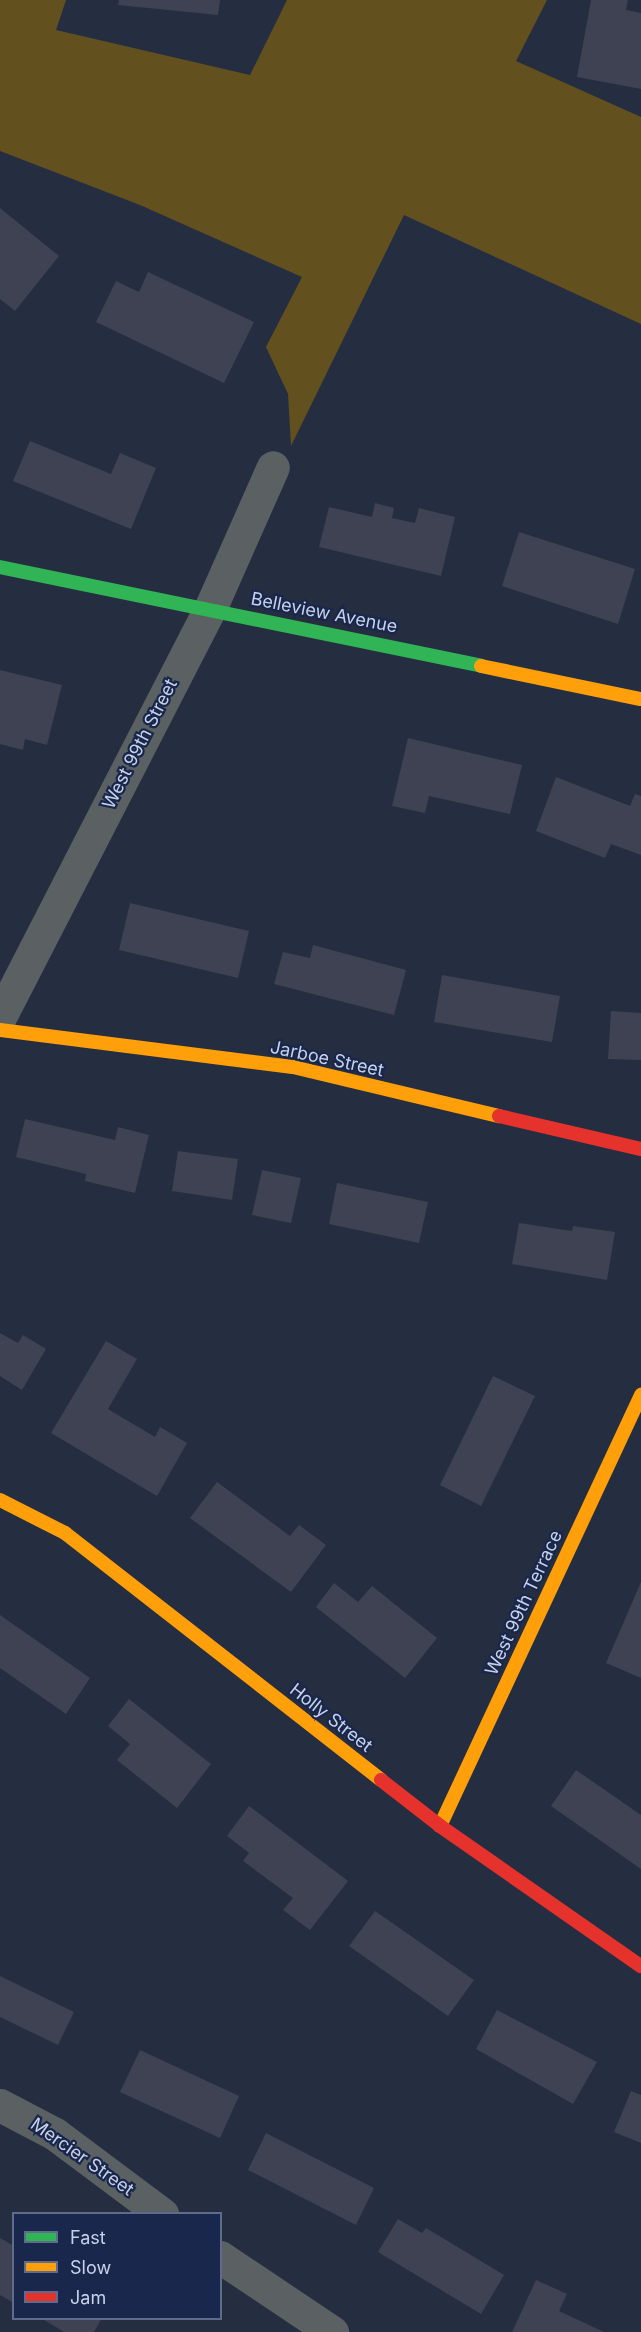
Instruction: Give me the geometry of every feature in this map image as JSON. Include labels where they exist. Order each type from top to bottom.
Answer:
[{"type":"street","name":"West 99th Street","points":[[0,1017],[210,609],[273,467]]},
{"type":"street","name":"Belleview Avenue","points":[[0,567],[641,699]]},
{"type":"street","name":"Jarboe Street","points":[[0,1030],[293,1067],[641,1149]]},
{"type":"street","name":"West 99th Terrace","points":[[440,1826],[641,1395]]},
{"type":"street","name":"Holly Street","points":[[0,1500],[64,1533],[440,1826],[641,1966]]},
{"type":"street","name":"Mercier Street","points":[[0,2105],[55,2134],[159,2212]]},
{"type":"street","points":[[222,2258],[332,2332]]},
{"type":"shaded area","points":[[0,0],[66,0],[56,30],[250,75],[287,0],[547,0],[516,61],[641,117],[641,324],[404,215],[291,446],[288,394],[266,347],[302,277],[140,205],[0,151]]},
{"type":"building","points":[[119,0],[220,0],[218,15],[118,5]]},
{"type":"building","points":[[591,0],[628,0],[626,10],[641,13],[641,89],[577,77]]},
{"type":"building","points":[[0,208],[59,256],[15,311],[0,299]]},
{"type":"building","points":[[148,272],[254,322],[224,383],[96,322],[116,281],[139,292]]},
{"type":"building","points":[[30,441],[111,474],[120,453],[156,468],[131,529],[13,481]]},
{"type":"building","points":[[375,503],[394,508],[392,518],[415,523],[419,508],[455,517],[441,576],[319,547],[329,507],[372,517]]},
{"type":"building","points":[[519,532],[635,569],[618,624],[502,586]]},
{"type":"building","points":[[0,670],[62,685],[47,745],[25,739],[23,750],[0,744]]},
{"type":"building","points":[[408,738],[522,765],[510,814],[429,796],[425,813],[392,806]]},
{"type":"building","points":[[556,777],[630,806],[635,794],[641,796],[641,855],[611,844],[605,858],[536,831]]},
{"type":"building","points":[[130,903],[249,931],[238,978],[119,950]]},
{"type":"building","points":[[313,945],[406,970],[394,1015],[274,984],[283,952],[310,958]]},
{"type":"building","points":[[442,975],[560,996],[552,1042],[434,1022]]},
{"type":"building","points":[[611,1011],[641,1013],[641,1060],[608,1059]]},
{"type":"building","points":[[25,1119],[115,1140],[118,1127],[149,1135],[135,1193],[85,1181],[86,1174],[16,1157]]},
{"type":"building","points":[[178,1151],[238,1159],[232,1200],[172,1191]]},
{"type":"building","points":[[262,1170],[301,1178],[291,1223],[252,1215]]},
{"type":"building","points":[[337,1183],[428,1202],[419,1243],[329,1224]]},
{"type":"building","points":[[519,1223],[572,1231],[573,1226],[615,1232],[607,1280],[512,1264]]},
{"type":"building","points":[[0,1333],[18,1343],[23,1335],[46,1349],[22,1390],[0,1376]]},
{"type":"building","points":[[106,1341],[137,1359],[108,1409],[155,1437],[160,1427],[187,1443],[157,1496],[51,1433]]},
{"type":"building","points":[[493,1376],[535,1396],[481,1506],[440,1485]]},
{"type":"building","points":[[217,1482],[290,1536],[299,1525],[326,1545],[291,1592],[190,1518]]},
{"type":"building","points":[[641,1582],[641,1678],[606,1663]]},
{"type":"building","points":[[334,1583],[358,1602],[372,1586],[437,1638],[405,1678],[316,1607]]},
{"type":"building","points":[[0,1615],[90,1678],[66,1714],[0,1668]]},
{"type":"building","points":[[129,1699],[211,1764],[177,1808],[117,1760],[130,1744],[108,1726]]},
{"type":"building","points":[[576,1770],[641,1815],[641,1869],[551,1806]]},
{"type":"building","points":[[249,1806],[348,1881],[310,1930],[283,1910],[293,1898],[243,1861],[249,1853],[227,1836]]},
{"type":"building","points":[[375,1911],[474,1980],[448,2016],[349,1946]]},
{"type":"building","points":[[0,1976],[74,2012],[58,2045],[0,2017]]},
{"type":"building","points":[[497,2010],[597,2062],[573,2104],[476,2049]]},
{"type":"building","points":[[140,2050],[239,2096],[220,2138],[120,2092]]},
{"type":"building","points":[[631,2091],[641,2095],[641,2143],[614,2132]]},
{"type":"building","points":[[266,2133],[374,2188],[356,2225],[248,2170]]},
{"type":"building","points":[[398,2219],[422,2233],[426,2228],[504,2275],[481,2314],[378,2252]]},
{"type":"building","points":[[0,2238],[12,2245],[12,2302],[0,2295]]},
{"type":"building","points":[[536,2280],[567,2294],[559,2311],[604,2332],[512,2332]]},
{"type":"building","points":[[44,2320],[101,2320],[94,2332],[64,2332]]},
{"type":"traffic: fast","points":[[0,567],[481,666]]},
{"type":"traffic: slow","points":[[481,666],[641,699]]},
{"type":"traffic: slow","points":[[0,1030],[293,1067],[499,1116]]},
{"type":"traffic: slow","points":[[440,1826],[641,1395]]},
{"type":"traffic: slow","points":[[0,1500],[65,1533],[381,1780]]},
{"type":"traffic: jam","points":[[499,1116],[641,1149]]},
{"type":"traffic: jam","points":[[381,1780],[440,1826],[641,1966]]}]
